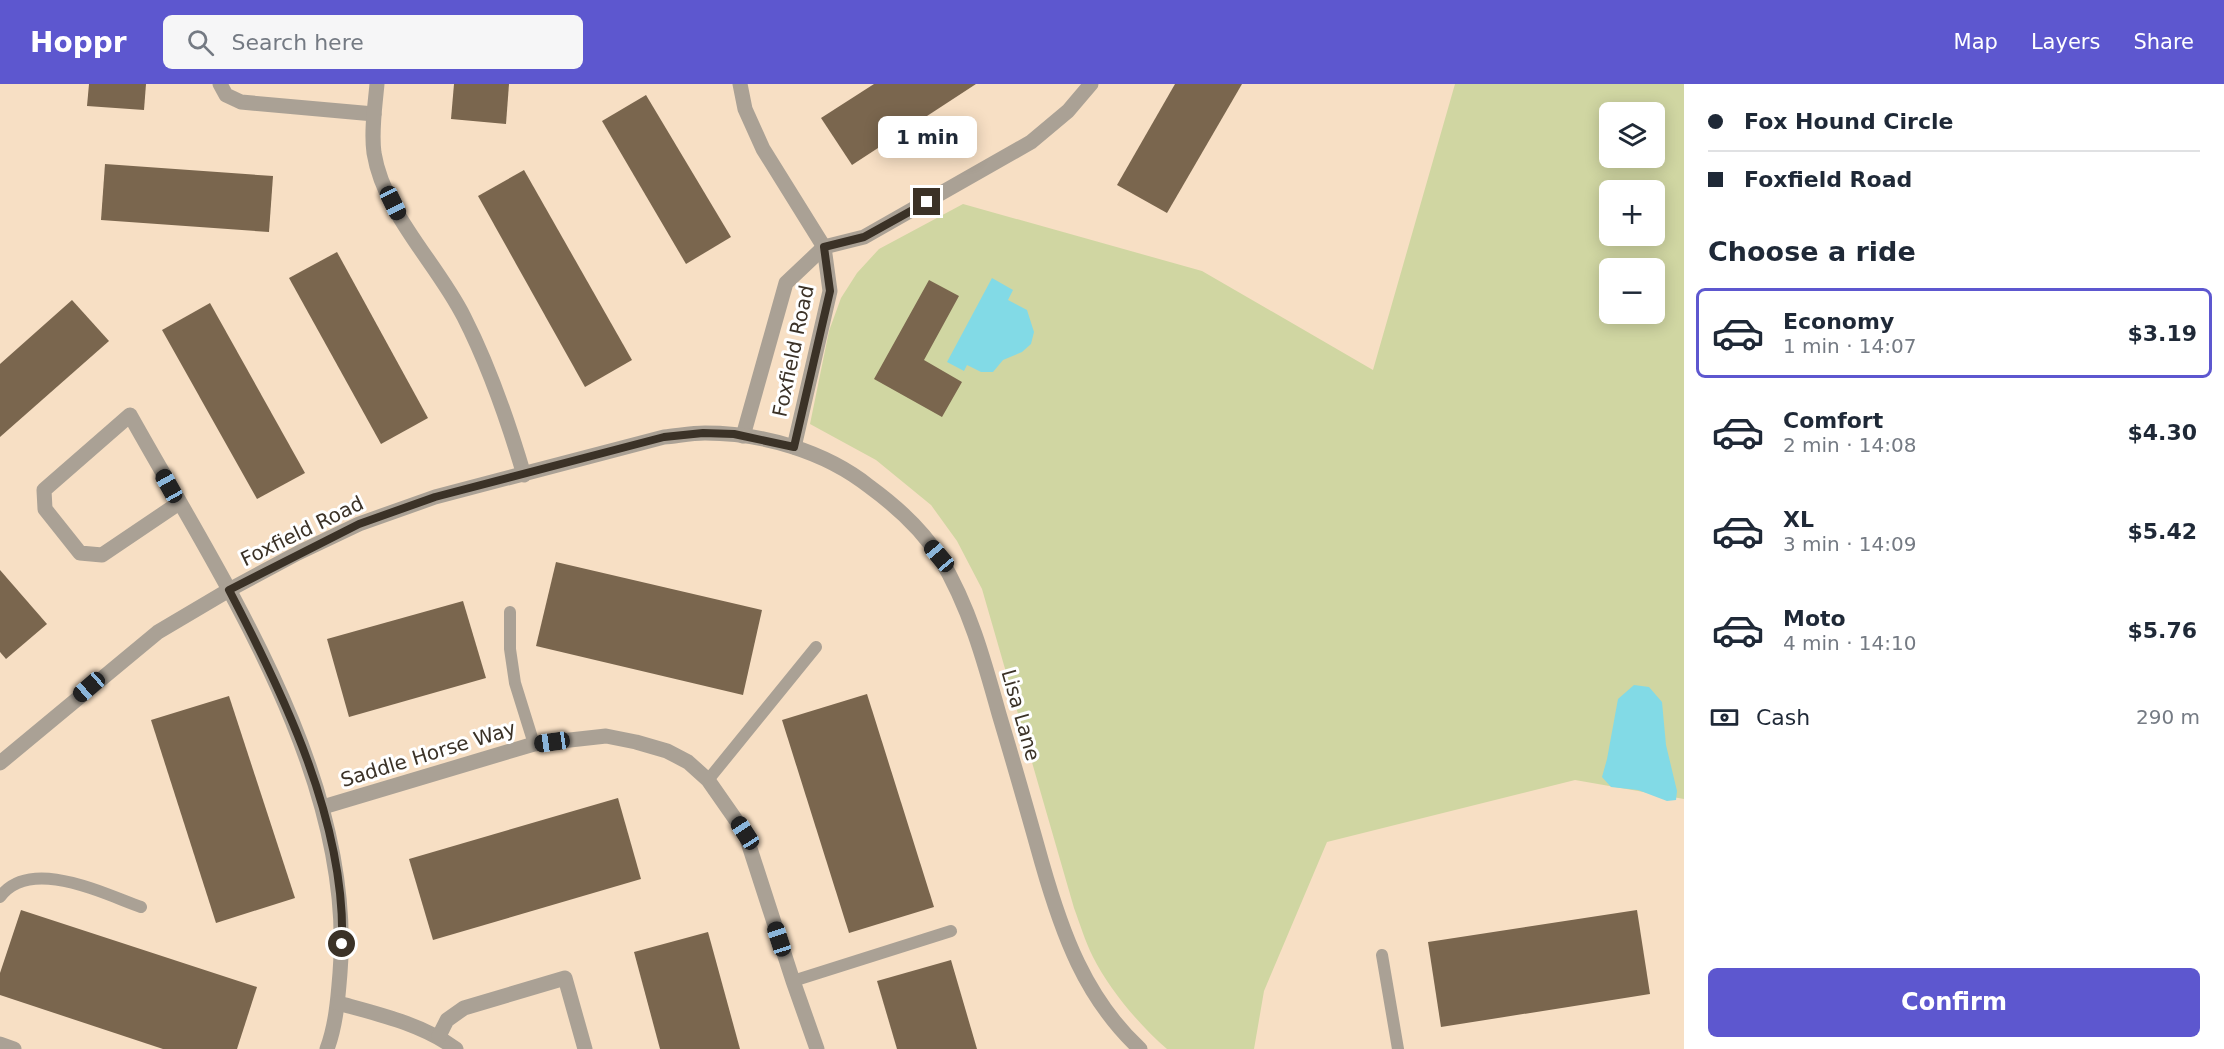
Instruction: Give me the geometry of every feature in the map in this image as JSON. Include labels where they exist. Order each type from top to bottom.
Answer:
[{"type":"street","points":[[220,84],[226,95],[241,102],[375,114]]},
{"type":"street","points":[[377,84],[375,153],[384,185],[402,221],[463,314],[502,401],[524,475]]},
{"type":"street","points":[[740,84],[745,109],[763,149],[824,247]]},
{"type":"street","name":"Foxfield Road","points":[[743,436],[786,283],[824,247],[864,237],[990,168],[1031,142],[1068,111],[1091,84]]},
{"type":"street","name":"Foxfield Road","points":[[0,763],[158,632],[229,590],[359,524],[435,497],[664,437],[703,433],[743,436],[794,447],[830,291],[824,247]]},
{"type":"street","points":[[179,503],[102,555],[80,553],[45,509],[44,490],[130,415],[229,590],[267,666],[291,721],[323,807],[337,869],[342,923],[338,1003],[327,1049]]},
{"type":"street","name":"Lisa Lane","points":[[794,447],[822,457],[857,476],[900,510],[939,556],[963,601],[981,651],[1058,916],[1077,965],[1105,1009],[1140,1049]]},
{"type":"street","name":"Saddle Horse Way","points":[[323,807],[534,744],[606,736],[667,751],[688,762],[708,780],[745,833],[817,1049]]},
{"type":"street","points":[[439,1036],[447,1020],[464,1008],[565,978],[585,1049]]},
{"type":"street","points":[[338,1003],[386,1016],[439,1036],[456,1049]]},
{"type":"street","points":[[0,1044],[14,1049]]},
{"type":"lane","points":[[510,612],[510,649],[515,683],[534,744]]},
{"type":"lane","points":[[708,780],[816,647]]},
{"type":"lane","points":[[0,897],[3,892],[26,880],[49,879],[71,882],[141,907]]},
{"type":"lane","points":[[793,981],[951,931]]},
{"type":"lane","points":[[1382,955],[1398,1049]]},
{"type":"green space","points":[[1455,84],[1684,84],[1684,799],[1575,780],[1327,842],[1264,991],[1254,1049],[1167,1049],[1116,994],[1093,957],[1074,908],[982,589],[957,541],[931,505],[876,460],[810,424],[829,331],[841,298],[857,273],[879,249],[963,204],[1202,271],[1373,370]]},
{"type":"water","points":[[992,278],[1013,290],[1008,300],[1027,310],[1034,332],[1031,344],[1022,352],[1003,360],[993,372],[981,372],[967,365],[964,371],[947,362]]},
{"type":"water","points":[[1634,685],[1649,687],[1662,702],[1666,745],[1677,791],[1676,800],[1667,801],[1638,790],[1611,787],[1602,777],[1618,699]]},
{"type":"building","points":[[89,84],[146,84],[144,110],[87,106]]},
{"type":"building","points":[[454,84],[509,84],[506,124],[451,119]]},
{"type":"building","points":[[874,84],[976,84],[852,165],[821,118]]},
{"type":"building","points":[[1175,84],[1242,84],[1167,213],[1117,185]]},
{"type":"building","points":[[646,95],[731,237],[686,264],[602,121]]},
{"type":"building","points":[[105,164],[273,176],[269,232],[101,220]]},
{"type":"building","points":[[524,170],[632,360],[585,387],[478,196]]},
{"type":"building","points":[[337,252],[428,418],[381,444],[289,278]]},
{"type":"building","points":[[929,280],[959,296],[924,360],[962,382],[942,417],[874,379]]},
{"type":"building","points":[[72,300],[109,341],[0,437],[0,364]]},
{"type":"building","points":[[210,303],[305,473],[257,499],[162,330]]},
{"type":"building","points":[[556,562],[762,610],[743,695],[536,646]]},
{"type":"building","points":[[0,570],[47,624],[6,659],[0,652]]},
{"type":"building","points":[[463,601],[486,678],[349,717],[327,639]]},
{"type":"building","points":[[867,694],[934,907],[849,933],[782,720]]},
{"type":"building","points":[[229,696],[295,898],[216,923],[151,720]]},
{"type":"building","points":[[618,798],[641,879],[433,940],[409,859]]},
{"type":"building","points":[[21,910],[257,987],[237,1049],[163,1049],[0,995],[0,973]]},
{"type":"building","points":[[1637,910],[1650,994],[1441,1027],[1428,942]]},
{"type":"building","points":[[708,932],[740,1049],[660,1049],[634,952]]},
{"type":"building","points":[[951,960],[977,1049],[897,1049],[877,981]]},
{"type":"route","points":[[342,944],[337,869],[323,807],[291,721],[263,655],[229,590],[359,524],[435,497],[664,437],[703,433],[734,434],[794,447],[830,291],[824,247],[864,237],[927,202]]}]
